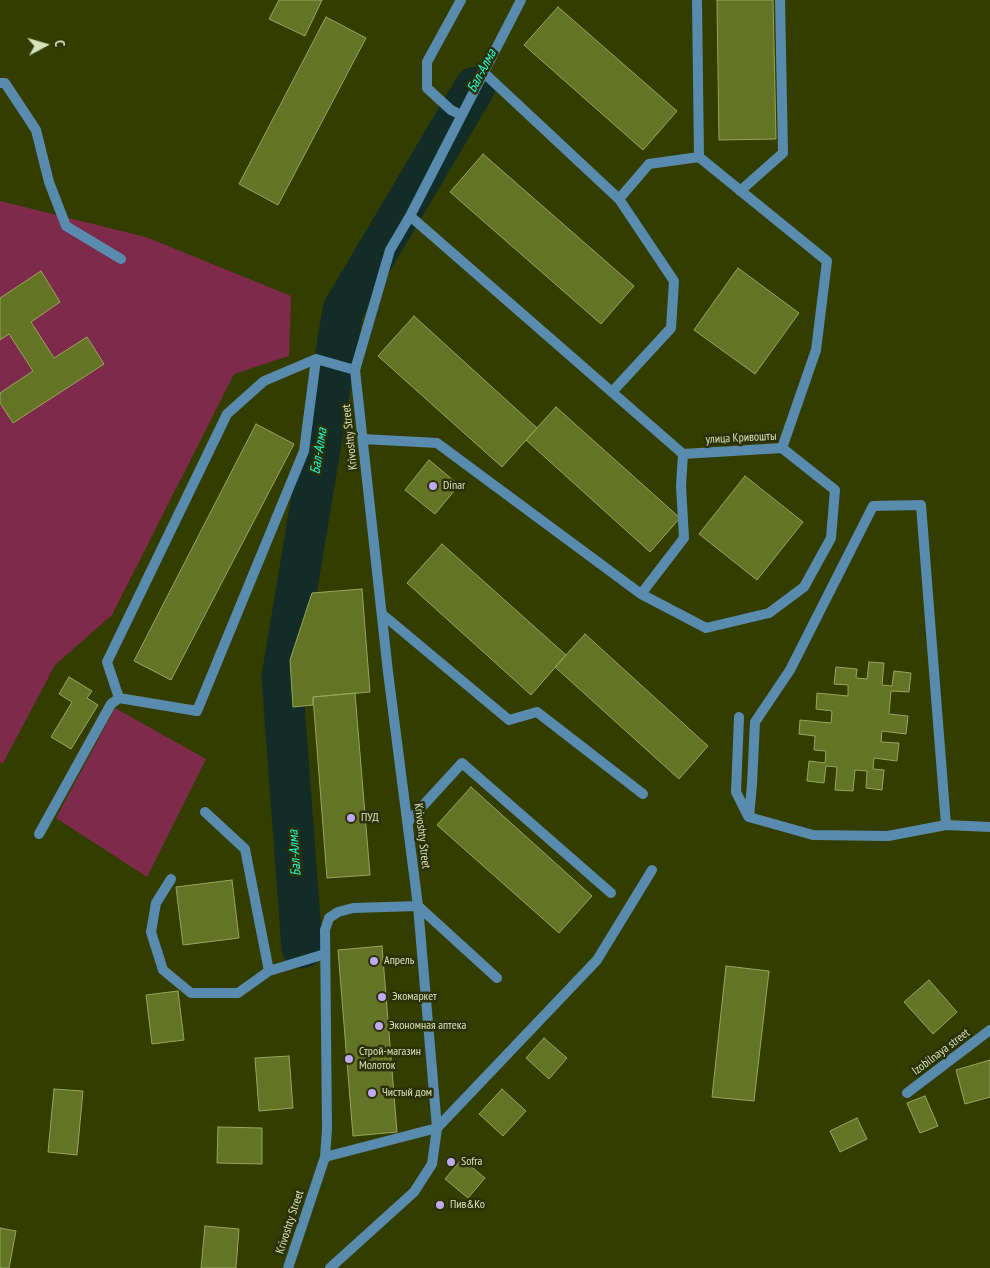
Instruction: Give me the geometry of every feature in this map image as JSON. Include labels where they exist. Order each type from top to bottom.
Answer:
[{"type":"street","points":[[461,0],[427,62],[427,88],[451,110],[461,115]]},
{"type":"street","name":"Krivoshty Street","points":[[330,1268],[414,1192],[432,1164],[438,1128],[418,906],[382,614],[355,369],[390,250],[410,216],[521,0]]},
{"type":"street","points":[[697,0],[699,157]]},
{"type":"street","points":[[740,191],[784,153],[780,0]]},
{"type":"street","points":[[483,72],[619,199],[674,281],[671,328],[612,392]]},
{"type":"street","points":[[0,83],[5,82],[36,130],[49,182],[66,226],[121,259]]},
{"type":"street","points":[[619,199],[649,164],[699,157],[827,261],[816,350],[782,448]]},
{"type":"street","points":[[410,216],[683,454],[681,486],[684,538],[641,594]]},
{"type":"street","points":[[119,698],[107,662],[227,414],[264,382],[316,359],[355,369]]},
{"type":"street","points":[[39,834],[111,704],[119,698],[197,711],[304,451],[316,359]]},
{"type":"street","name":"улица Кривошты","points":[[363,439],[436,443],[641,594],[706,628],[768,613],[804,587],[831,538],[835,490],[782,448],[683,454]]},
{"type":"street","points":[[749,817],[755,722],[790,670],[873,506],[920,505],[946,825]]},
{"type":"street","points":[[382,614],[509,720],[537,712],[643,794]]},
{"type":"street","points":[[739,717],[736,792],[749,817],[814,835],[888,836],[946,825],[990,827]]},
{"type":"street","points":[[408,822],[462,762],[610,893]]},
{"type":"street","points":[[205,812],[245,849],[270,971]]},
{"type":"street","points":[[325,1157],[438,1128],[597,960],[652,870]]},
{"type":"street","points":[[171,879],[156,903],[151,932],[163,970],[191,993],[238,993],[270,971],[325,954]]},
{"type":"street","points":[[418,906],[497,978]]},
{"type":"street","name":"Krivoshty Street","points":[[288,1268],[325,1157],[328,1129],[328,1078],[325,930],[329,918],[338,912],[352,908],[418,906]]},
{"type":"street","name":"Izobilnaya street","points":[[907,1093],[990,1030]]},
{"type":"shaded area","points":[[0,201],[146,237],[291,296],[289,356],[234,374],[112,615],[55,665],[3,763],[0,763]]},
{"type":"shaded area","points":[[115,708],[206,759],[147,877],[56,818]]},
{"type":"building","points":[[279,0],[322,0],[305,36],[269,19]]},
{"type":"building","points":[[717,0],[773,0],[776,139],[719,140]]},
{"type":"building","points":[[558,7],[677,111],[643,150],[524,45]]},
{"type":"building","points":[[326,17],[366,38],[278,205],[239,184]]},
{"type":"building","points":[[483,154],[634,286],[601,324],[450,192]]},
{"type":"building","points":[[738,268],[799,313],[755,374],[694,330]]},
{"type":"building","points":[[41,271],[60,302],[31,322],[54,358],[87,337],[104,364],[13,423],[0,403],[0,393],[33,371],[9,334],[0,340],[0,298]]},
{"type":"building","points":[[414,316],[537,428],[502,467],[378,356]]},
{"type":"building","points":[[556,407],[680,518],[650,552],[526,440]]},
{"type":"building","points":[[256,424],[294,444],[171,680],[134,661]]},
{"type":"building","points":[[429,460],[459,485],[435,514],[405,490]]},
{"type":"building","points":[[745,476],[803,522],[757,580],[699,534]]},
{"type":"building","points":[[442,544],[566,655],[531,695],[407,583]]},
{"type":"building","points":[[362,589],[370,692],[313,697],[313,705],[293,707],[290,660],[312,593]]},
{"type":"building","points":[[585,634],[708,746],[679,779],[555,667]]},
{"type":"building","points":[[869,662],[884,663],[882,685],[892,686],[894,671],[911,673],[909,692],[891,691],[889,714],[908,716],[906,734],[882,731],[881,742],[899,743],[897,761],[874,758],[873,769],[884,770],[882,790],[866,788],[867,771],[855,770],[853,791],[835,790],[837,767],[826,766],[824,783],[807,781],[809,761],[825,763],[826,751],[814,750],[815,736],[799,734],[800,720],[831,723],[832,711],[816,709],[817,693],[848,696],[848,685],[834,684],[836,667],[857,669],[856,678],[867,679]]},
{"type":"building","points":[[69,677],[92,691],[87,698],[98,705],[71,749],[51,737],[72,702],[59,694]]},
{"type":"building","points":[[355,693],[370,875],[327,878],[313,697]]},
{"type":"building","points":[[471,787],[592,896],[559,933],[437,825]]},
{"type":"building","points":[[232,880],[239,938],[183,945],[176,887]]},
{"type":"building","points":[[382,946],[397,1132],[353,1136],[338,950]]},
{"type":"building","points":[[726,966],[769,971],[754,1101],[712,1097]]},
{"type":"building","points":[[929,980],[957,1012],[933,1034],[904,1002]]},
{"type":"building","points":[[178,991],[184,1040],[152,1044],[146,995]]},
{"type":"building","points":[[544,1038],[567,1058],[549,1079],[526,1058]]},
{"type":"building","points":[[289,1056],[293,1108],[259,1111],[255,1058]]},
{"type":"building","points":[[990,1060],[990,1097],[965,1104],[956,1070]]},
{"type":"building","points":[[54,1089],[83,1091],[77,1155],[48,1152]]},
{"type":"building","points":[[502,1089],[526,1111],[503,1136],[479,1114]]},
{"type":"building","points":[[925,1096],[938,1126],[920,1133],[907,1103]]},
{"type":"building","points":[[857,1118],[867,1139],[840,1152],[830,1131]]},
{"type":"building","points":[[218,1127],[262,1128],[262,1164],[217,1163]]},
{"type":"building","points":[[462,1159],[485,1178],[468,1198],[445,1179]]},
{"type":"building","points":[[205,1226],[239,1229],[236,1268],[201,1268]]},
{"type":"building","points":[[0,1228],[16,1231],[9,1268],[0,1268]]},
{"type":"waterway","name":"Бал-Алма","points":[[302,948],[282,677],[343,310],[475,87]]},
{"type":"place","name":"Dinar","points":[[433,486]]},
{"type":"place","name":"ПУД","points":[[351,818]]},
{"type":"place","name":"Апрель","points":[[374,961]]},
{"type":"place","name":"Экомаркет","points":[[382,997]]},
{"type":"place","name":"Экономная аптека","points":[[379,1026]]},
{"type":"place","name":"Строй-магазин Молоток","points":[[349,1059]]},
{"type":"place","name":"Чистый дом","points":[[372,1093]]},
{"type":"place","name":"Sofra","points":[[451,1162]]},
{"type":"place","name":"Пив&Ко","points":[[440,1205]]}]
